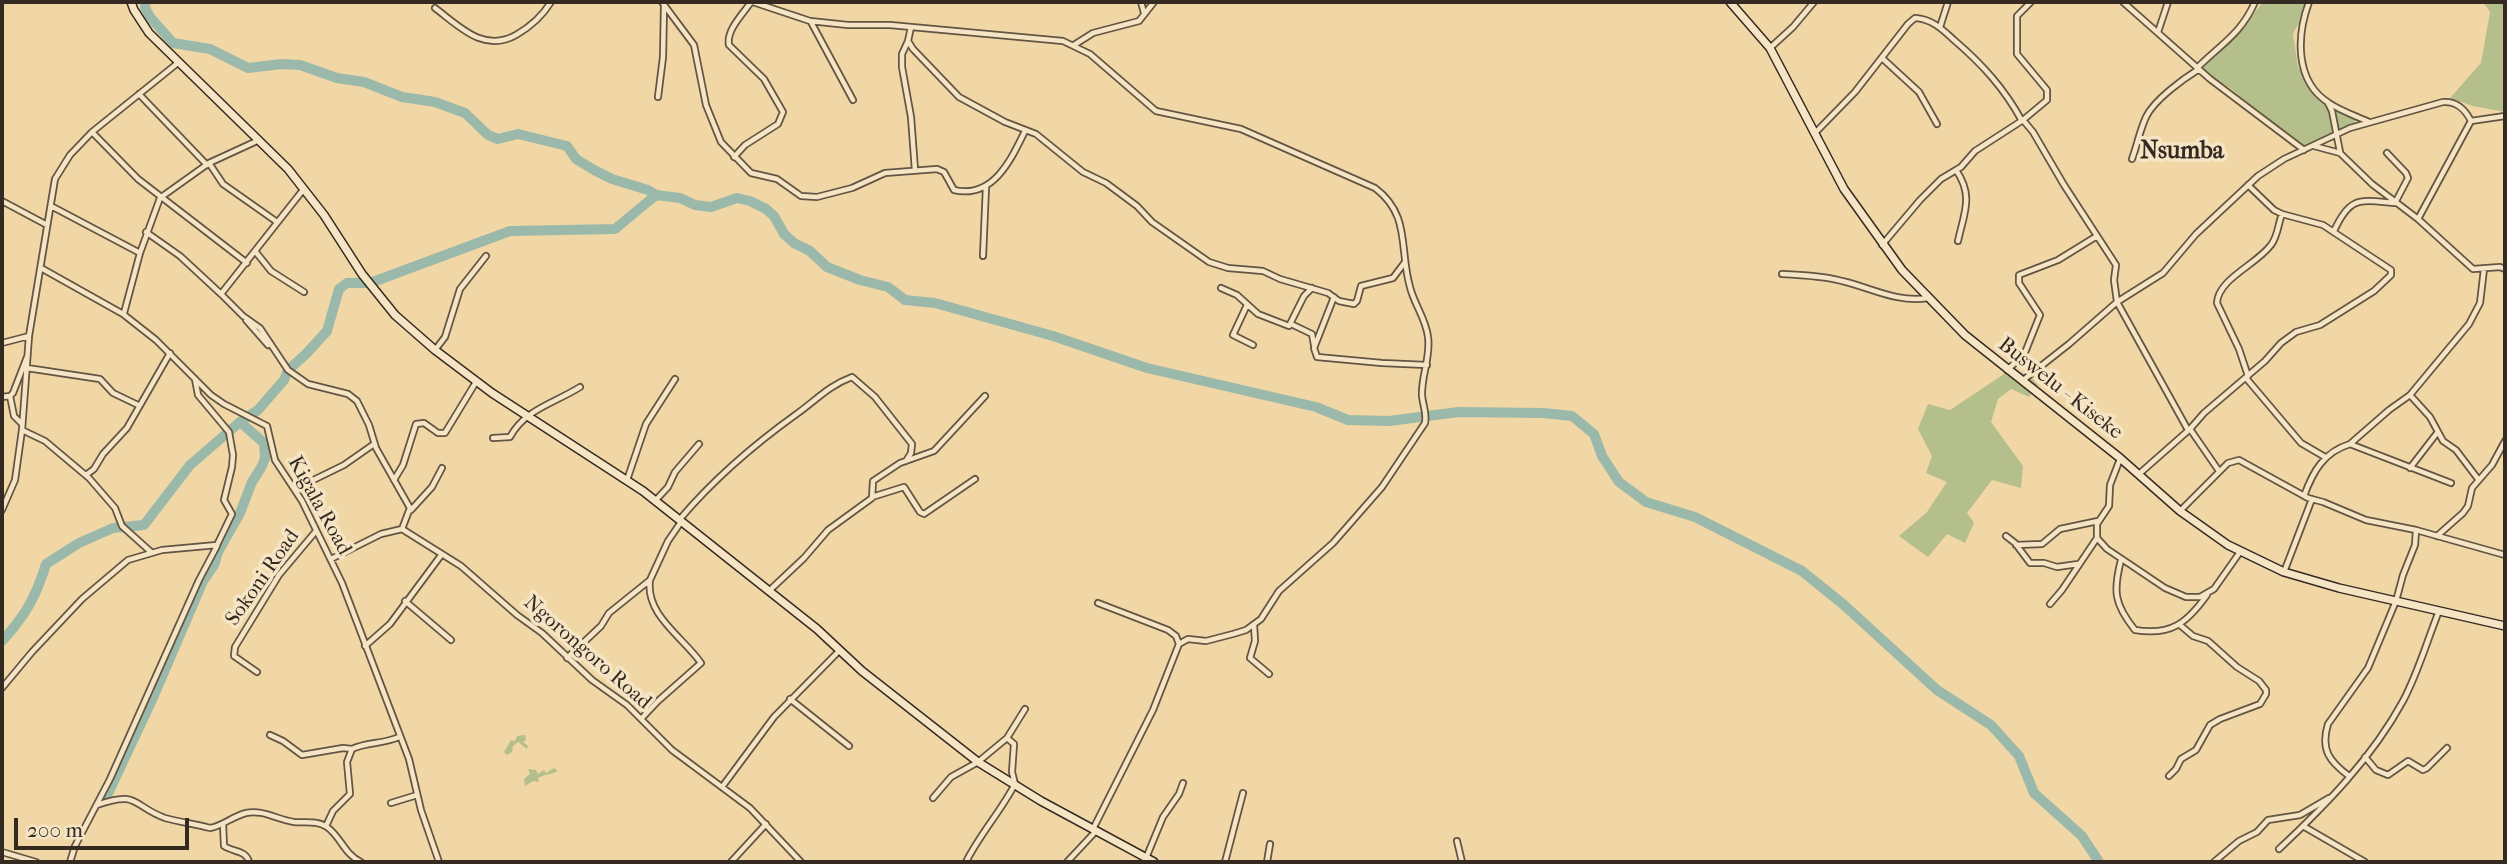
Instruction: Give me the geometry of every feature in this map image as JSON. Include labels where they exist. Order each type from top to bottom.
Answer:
[{"type":"street","points":[[131,2],[149,33],[259,139],[304,189],[362,274],[395,315],[476,382],[655,500],[817,629],[947,740],[1015,784],[1151,861],[1163,817],[1179,794],[1183,783]]},
{"type":"street","points":[[435,8],[478,38],[496,42],[505,41],[523,32],[551,2]]},
{"type":"street","points":[[734,158],[745,145],[778,124],[783,112],[764,79],[729,45],[730,32],[752,2],[810,21],[1063,41],[1074,45],[1113,72],[1156,111],[1241,129],[1375,188],[1387,198],[1400,221],[1410,288],[1424,318],[1428,336],[1422,396],[1426,416],[1412,444],[1382,488],[1319,558],[1279,591],[1266,613],[1254,625],[1246,630],[1206,641],[1188,639],[1178,644]]},
{"type":"street","points":[[1141,2],[1144,14]]},
{"type":"street","points":[[1074,45],[1093,33],[1139,21],[1154,2]]},
{"type":"street","name":"Buswelu - Kiseke","points":[[1730,2],[1770,48],[1844,189],[1882,245],[1928,299],[1965,335],[2120,458],[2180,511],[2240,552],[2284,572],[2339,588],[2505,626]]},
{"type":"street","points":[[1770,48],[1793,27],[1814,2]]},
{"type":"street","points":[[1940,27],[1948,2]]},
{"type":"street","points":[[1882,245],[1920,201],[1975,150],[2044,106],[2049,95],[2017,54],[2017,16],[2031,2]]},
{"type":"street","points":[[2123,2],[2198,68],[2304,150]]},
{"type":"street","points":[[2158,32],[2168,2]]},
{"type":"street","points":[[2132,159],[2151,109],[2228,42],[2242,27],[2255,2]]},
{"type":"street","points":[[2309,2],[2301,26],[2300,56],[2316,92],[2328,103],[2370,123]]},
{"type":"street","points":[[663,3],[694,45],[701,84],[713,126],[721,142],[751,173],[777,179],[796,193],[808,197],[826,196],[885,173],[915,170],[942,170],[952,188],[974,192],[986,186],[1010,162],[1025,131]]},
{"type":"street","points":[[658,96],[663,57],[663,3]]},
{"type":"street","points":[[1814,134],[1855,92],[1912,19],[1919,18],[1940,27],[1973,55],[2000,84],[2022,120],[2033,132],[2116,265],[2114,280],[2117,302],[2189,430],[2219,471]]},
{"type":"street","points":[[810,21],[853,100]]},
{"type":"street","points":[[911,27],[902,54],[902,67],[911,117],[915,170]]},
{"type":"street","points":[[908,41],[921,59],[959,97],[1043,138],[1083,172],[1107,183],[1137,206],[1152,222],[1209,262],[1228,268],[1263,271],[1345,302],[1356,303],[1361,286],[1396,276],[1405,262]]},
{"type":"street","points":[[1882,58],[1919,92],[1937,124]]},
{"type":"street","points":[[2,510],[15,480],[29,336],[55,179],[69,155],[92,132],[179,62]]},
{"type":"street","points":[[139,94],[208,164],[223,184],[277,222]]},
{"type":"street","points":[[2022,381],[2117,302],[2163,273],[2196,234],[2248,184],[2284,159],[2336,134],[2449,102],[2465,108],[2471,121]]},
{"type":"street","points":[[2328,103],[2340,153]]},
{"type":"street","points":[[2471,121],[2505,116]]},
{"type":"street","points":[[2418,219],[2471,121]]},
{"type":"street","points":[[92,132],[160,198],[190,217],[247,262]]},
{"type":"street","points":[[123,314],[139,253],[160,198],[208,164],[259,139]]},
{"type":"street","points":[[2314,146],[2340,153],[2473,269],[2505,269]]},
{"type":"street","points":[[2387,153],[2406,173],[2407,178],[2395,203]]},
{"type":"street","points":[[1956,170],[1964,181],[1968,199],[1958,241]]},
{"type":"street","points":[[2139,474],[2290,336],[2320,325],[2374,291],[2391,275],[2391,270],[2334,231],[2309,220],[2282,214],[2266,204],[2248,184]]},
{"type":"street","points":[[983,256],[986,186]]},
{"type":"street","points":[[221,294],[304,189]]},
{"type":"street","points":[[2,201],[47,225]]},
{"type":"street","points":[[2334,231],[2342,213],[2355,203],[2395,203]]},
{"type":"street","points":[[50,206],[139,253]]},
{"type":"street","points":[[2282,214],[2275,241],[2248,268],[2226,282],[2217,295],[2217,303],[2239,349],[2247,377],[2301,443],[2325,457]]},
{"type":"street","points":[[146,232],[180,256],[221,294],[281,363],[308,384],[352,396],[365,414],[374,444],[411,511]]},
{"type":"street","points":[[2007,370],[2024,355],[2040,315],[2019,283],[2019,275],[2057,260],[2097,236]]},
{"type":"street","points":[[255,251],[271,271],[304,292]]},
{"type":"street","points":[[435,350],[445,337],[460,289],[486,256]]},
{"type":"street","name":"Kigala Road","points":[[41,268],[123,314],[170,353],[211,395],[267,426],[275,460],[295,489],[331,559],[366,646],[409,759],[417,796],[439,862]]},
{"type":"street","points":[[2304,496],[2309,481],[2325,457],[2350,444],[2389,410],[2410,396],[2469,324],[2480,303],[2484,269]]},
{"type":"street","points":[[1782,274],[1827,277],[1859,285],[1895,299],[1928,299]]},
{"type":"street","points":[[1221,288],[1237,295],[1258,314],[1287,326],[1292,324],[1312,334],[1317,356],[1427,365]]},
{"type":"street","points":[[1292,324],[1304,296],[1312,288]]},
{"type":"street","points":[[1314,348],[1334,297]]},
{"type":"street","points":[[1247,305],[1233,335],[1253,345]]},
{"type":"street","points":[[2,344],[29,336]]},
{"type":"street","points":[[86,475],[123,433],[170,353]]},
{"type":"street","points":[[28,356],[10,396],[14,416],[22,427],[45,441],[86,475],[112,505],[122,526],[141,546],[151,552]]},
{"type":"street","points":[[27,368],[100,379],[113,393],[138,405]]},
{"type":"street","points":[[641,719],[701,663],[655,610],[649,594],[650,580],[680,521],[714,484],[783,422],[818,395],[852,377],[876,397],[912,444],[906,461]]},
{"type":"street","points":[[69,860],[130,737],[199,580],[232,514],[224,500],[233,455],[229,432],[198,395],[195,379]]},
{"type":"street","points":[[627,481],[646,424],[675,379]]},
{"type":"street","points":[[394,480],[403,465],[416,424],[424,423],[438,433],[445,433],[476,382]]},
{"type":"street","points":[[493,438],[510,437],[515,427],[538,408],[580,387]]},
{"type":"street","points":[[2,397],[10,396]]},
{"type":"street","points":[[872,498],[873,481],[906,461],[934,452],[985,396]]},
{"type":"street","points":[[2410,396],[2430,417],[2443,442],[2462,456],[2477,479]]},
{"type":"street","points":[[2410,468],[2437,433]]},
{"type":"street","points":[[2437,536],[2463,513],[2477,479],[2492,465],[2505,441]]},
{"type":"street","points":[[295,489],[344,465],[374,444]]},
{"type":"street","points":[[655,500],[668,487],[678,468],[699,444]]},
{"type":"street","points":[[2350,444],[2451,483]]},
{"type":"street","points":[[2050,604],[2097,538],[2099,521],[2109,506],[2110,485],[2120,458]]},
{"type":"street","points":[[2180,511],[2228,463],[2239,460],[2304,496],[2366,520],[2416,530],[2505,555]]},
{"type":"street","points":[[331,559],[382,534],[402,529],[411,511],[432,487],[442,468]]},
{"type":"street","points":[[769,591],[804,558],[828,530],[872,498],[904,487],[924,514],[975,479]]},
{"type":"street","points":[[2284,572],[2312,499]]},
{"type":"street","points":[[2016,545],[2042,544],[2060,529],[2099,521]]},
{"type":"street","name":"Ngorongoro Road","points":[[402,529],[461,566],[542,633],[567,658],[641,719],[672,750],[742,802],[801,862]]},
{"type":"street","points":[[2350,776],[2332,762],[2326,749],[2328,724],[2368,668],[2396,601],[2415,545],[2416,530]]},
{"type":"street","name":"Sokoni Road","points":[[257,672],[234,656],[233,651],[279,575],[316,531]]},
{"type":"street","points":[[2006,536],[2030,563],[2043,563],[2057,568],[2078,564]]},
{"type":"street","points":[[2097,538],[2121,560],[2176,594],[2200,597],[2208,593]]},
{"type":"street","points":[[2,688],[82,599],[128,560],[151,552],[217,545]]},
{"type":"street","points":[[2121,560],[2115,589],[2118,601],[2133,628],[2138,631],[2166,630],[2180,625],[2197,608],[2219,583],[2240,552]]},
{"type":"street","points":[[366,646],[390,624],[442,554]]},
{"type":"street","points":[[567,658],[601,626],[609,613],[650,580]]},
{"type":"street","points":[[405,601],[451,639]]},
{"type":"street","points":[[1067,862],[1095,830],[1153,710],[1178,644],[1176,636],[1168,630],[1098,603]]},
{"type":"street","points":[[2279,849],[2350,776],[2387,729],[2404,698],[2439,611]]},
{"type":"street","points":[[1254,625],[1255,640],[1250,658],[1269,674]]},
{"type":"street","points":[[2169,776],[2180,759],[2196,750],[2210,725],[2260,704],[2266,694],[2263,684],[2237,667],[2208,641],[2193,636],[2180,625]]},
{"type":"street","points":[[721,787],[763,730],[840,650]]},
{"type":"street","points":[[790,699],[849,746]]},
{"type":"street","points":[[933,798],[951,777],[978,762],[1006,738],[1025,709]]},
{"type":"street","points":[[270,735],[302,755],[352,749],[389,742],[399,737]]},
{"type":"street","points":[[966,862],[1015,784],[1012,772],[1014,744],[1006,738]]},
{"type":"street","points":[[2365,757],[2376,770],[2388,775],[2408,761],[2423,770],[2447,747]]},
{"type":"street","points":[[326,826],[333,811],[350,794],[347,762],[352,749]]},
{"type":"street","points":[[1225,862],[1243,793]]},
{"type":"street","points":[[391,803],[417,796]]},
{"type":"street","points":[[96,805],[130,798],[164,817],[210,828],[240,815],[258,812],[294,822],[315,823],[326,826],[348,854],[361,862]]},
{"type":"street","points":[[2214,862],[2239,841],[2257,832],[2268,820],[2300,815],[2330,798]]},
{"type":"street","points":[[223,824],[225,846],[239,851],[249,862]]},
{"type":"street","points":[[731,862],[766,824]]},
{"type":"street","points":[[2303,826],[2365,862]]},
{"type":"street","points":[[1457,841],[1462,862]]},
{"type":"street","points":[[1267,862],[1270,844]]},
{"type":"street","points":[[2,852],[36,862]]},
{"type":"street","points":[[348,854],[348,862]]},
{"type":"green space","points":[[2263,2],[2310,2],[2293,34],[2298,67],[2317,92],[2355,118],[2356,125],[2303,150],[2230,88],[2209,77],[2201,66],[2237,35]]},
{"type":"green space","points":[[2483,2],[2505,2],[2505,112],[2450,98],[2481,63],[2490,12]]},
{"type":"green space","points":[[2013,368],[2033,379],[2038,385],[2029,397],[2011,389],[1998,399],[1991,422],[2023,466],[2021,488],[1992,480],[1967,513],[1974,523],[1965,543],[1947,534],[1928,557],[1899,536],[1927,512],[1947,482],[1926,473],[1932,456],[1918,429],[1928,404],[1950,410]]},
{"type":"green space","points":[[525,735],[526,740],[523,742],[528,746],[527,749],[518,742],[513,746],[512,752],[507,755],[504,752],[511,740],[515,741],[517,736]]},
{"type":"green space","points":[[554,768],[558,771],[538,778],[539,782],[533,781],[525,786],[524,779],[530,774],[528,769],[536,770],[538,774]]},
{"type":"waterway","points":[[146,2],[145,8],[150,17],[173,43],[210,49],[248,68],[300,65],[337,78],[364,82],[402,97],[435,102],[465,113],[488,135],[498,139],[518,134],[567,146],[576,159],[594,170],[656,195],[680,198],[695,205],[711,207],[737,198],[750,201],[766,209],[774,216],[784,234],[810,251],[827,267],[888,287],[905,300],[935,303],[1053,336],[1147,368],[1316,407],[1348,420],[1389,421],[1458,412],[1572,416],[1594,434],[1602,456],[1619,482],[1646,502],[1695,517],[1802,571],[1844,605],[1937,690],[1991,725],[2019,756],[2034,793],[2082,836],[2099,862]]},
{"type":"waterway","points":[[106,798],[203,581],[214,565],[265,458],[264,443],[240,422],[258,410],[284,380],[288,370],[327,331],[339,289],[347,283],[370,283],[510,231],[615,229],[656,195]]},
{"type":"waterway","points":[[2,641],[29,606],[46,564],[79,543],[113,528],[144,525],[190,465],[240,422]]},
{"type":"district","name":"Nsumba","points":[[2182,152]]}]
